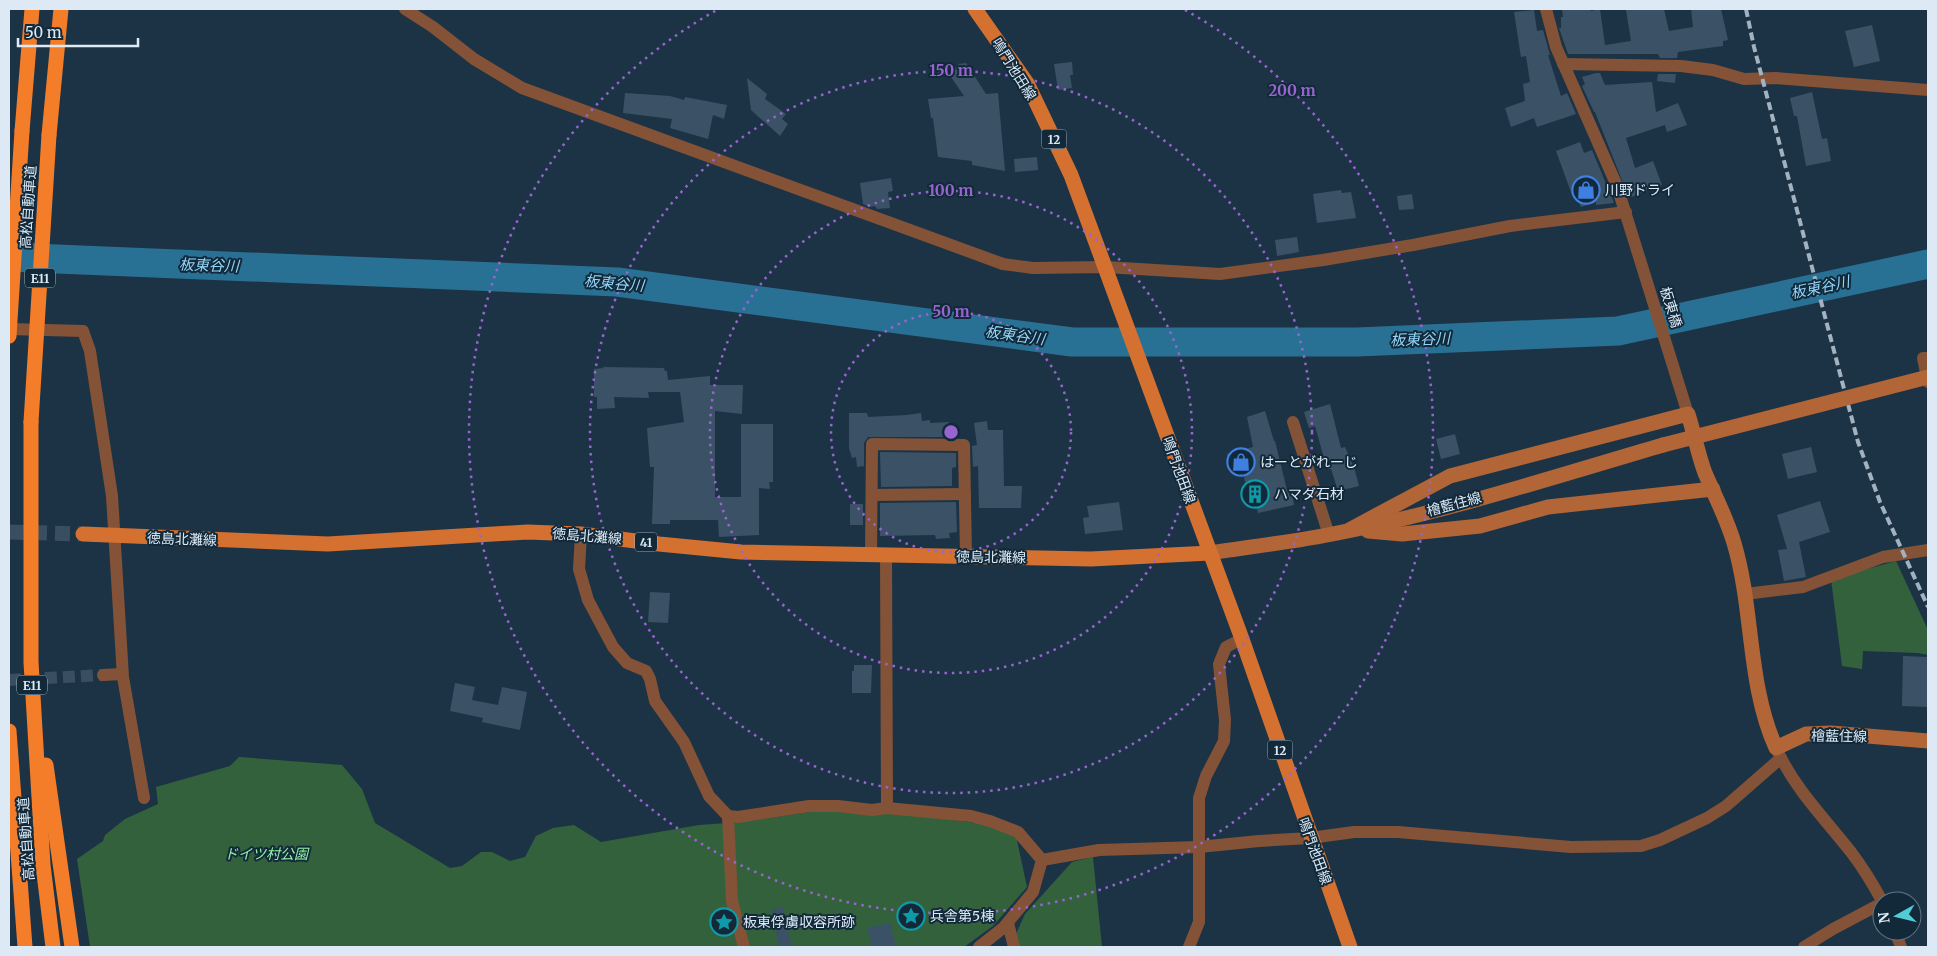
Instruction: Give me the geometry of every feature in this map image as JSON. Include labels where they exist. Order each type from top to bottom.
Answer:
[{"type":"highway","name":"高松自動車道","points":[[9,336],[32,9]]},
{"type":"highway","name":"高松自動車道","points":[[52,947],[43,865],[31,662],[31,422],[49,135],[61,9]]},
{"type":"highway","points":[[31,662],[72,947]]},
{"type":"highway","name":"高松自動車道","points":[[9,731],[25,947]]},
{"type":"main road","name":"鳴門池田線","points":[[975,9],[1027,83],[1071,175],[1242,639],[1310,838],[1350,947]]},
{"type":"main road","name":"檜藍住線","points":[[1210,552],[1329,535],[1456,504],[1662,445],[1928,377]]},
{"type":"main road","points":[[1349,530],[1450,476],[1686,407],[1704,470],[1734,542],[1745,594],[1758,690],[1767,725],[1779,753]]},
{"type":"main road","points":[[1349,530],[1402,534],[1480,526],[1548,507],[1713,489]]},
{"type":"main road","name":"徳島北灘線","points":[[83,534],[328,544],[527,532],[581,534],[740,552],[1091,559],[1210,552]]},
{"type":"main road","name":"檜藍住線","points":[[1779,753],[1806,734],[1830,733],[1928,741]]},
{"type":"street","points":[[405,9],[433,27],[474,60],[522,88],[1002,264],[1108,274],[1150,268],[1220,274],[1404,246],[1510,226],[1627,218]]},
{"type":"street","name":"板東橋","points":[[1546,9],[1556,47],[1617,186],[1686,407]]},
{"type":"street","points":[[1563,64],[1682,66],[1713,70],[1744,79],[1776,78],[1928,90]]},
{"type":"street","points":[[9,329],[83,331],[90,351],[112,496],[122,674],[144,798]]},
{"type":"street","points":[[1928,358],[1923,358],[1928,382]]},
{"type":"street","points":[[1293,422],[1329,535]]},
{"type":"street","points":[[887,808],[878,554],[872,495],[872,444],[964,445],[966,556]]},
{"type":"street","points":[[872,495],[965,494]]},
{"type":"street","points":[[581,534],[579,569],[588,600],[612,647],[626,662],[646,671],[650,679],[654,700],[684,742],[710,796],[728,816],[732,901],[744,947]]},
{"type":"street","points":[[1745,594],[1803,587],[1883,557],[1928,550]]},
{"type":"street","points":[[1188,947],[1199,922],[1199,798],[1206,776],[1224,741],[1225,720],[1219,664],[1226,647],[1242,639]]},
{"type":"street","points":[[103,675],[122,674]]},
{"type":"street","points":[[1042,860],[1099,850],[1199,847],[1310,838],[1354,832],[1398,832],[1571,847],[1641,846],[1660,840],[1707,818],[1726,806],[1779,753],[1800,791],[1851,852],[1870,878],[1876,891]]},
{"type":"street","points":[[728,816],[738,817],[810,806],[838,806],[872,810],[887,808],[971,816],[1018,832],[1042,860]]},
{"type":"street","points":[[979,947],[1008,923],[1033,892],[1042,860]]},
{"type":"street","points":[[1804,947],[1872,908]]},
{"type":"street","points":[[1008,923],[1014,947]]},
{"type":"green space","points":[[1896,561],[1928,630],[1928,655],[1863,651],[1862,669],[1842,666],[1831,579]]},
{"type":"green space","name":"ドイツ村公園","points":[[239,757],[342,765],[362,789],[375,823],[450,868],[462,866],[481,852],[492,852],[510,861],[525,857],[536,836],[553,828],[574,825],[601,842],[699,825],[741,822],[810,812],[839,811],[891,813],[986,824],[1016,836],[1027,887],[993,926],[964,947],[90,947],[77,859],[103,841],[105,835],[125,819],[158,804],[156,787],[230,766]]},
{"type":"green space","points":[[1093,857],[1102,947],[1018,947],[1016,934],[1025,914],[1072,862]]},
{"type":"building","points":[[1562,9],[1591,9],[1591,11],[1600,9],[1605,45],[1631,41],[1626,10],[1664,9],[1669,31],[1693,27],[1691,9],[1721,9],[1728,40],[1723,41],[1723,46],[1678,52],[1677,58],[1660,58],[1658,54],[1568,54],[1559,28],[1561,28],[1561,17],[1563,17]]},
{"type":"building","points":[[1534,10],[1537,31],[1543,30],[1550,55],[1548,55],[1561,96],[1567,93],[1576,114],[1537,127],[1534,118],[1511,127],[1505,108],[1525,101],[1523,84],[1530,82],[1526,56],[1521,57],[1514,12]]},
{"type":"building","points":[[1872,25],[1880,61],[1854,67],[1845,31]]},
{"type":"building","points":[[1072,62],[1073,75],[1070,75],[1072,88],[1058,90],[1054,64]]},
{"type":"building","points":[[966,63],[986,94],[998,93],[1005,171],[972,165],[972,161],[938,157],[933,118],[931,118],[928,99],[964,96],[949,74],[959,64]]},
{"type":"building","points":[[1600,73],[1605,85],[1652,82],[1656,112],[1678,103],[1687,125],[1667,132],[1665,125],[1626,138],[1635,168],[1653,161],[1662,185],[1629,198],[1595,112],[1582,86],[1585,84],[1582,77]]},
{"type":"building","points":[[1658,74],[1676,74],[1675,83],[1657,81]]},
{"type":"building","points":[[747,78],[767,94],[765,99],[786,114],[782,119],[788,124],[780,136],[751,110]]},
{"type":"building","points":[[1812,92],[1822,139],[1827,138],[1831,161],[1806,166],[1797,116],[1794,116],[1790,98]]},
{"type":"building","points":[[625,93],[670,96],[684,100],[685,97],[727,105],[724,119],[713,115],[708,139],[670,128],[672,119],[623,113]]},
{"type":"building","points":[[1580,142],[1584,153],[1592,150],[1614,203],[1596,205],[1596,202],[1581,207],[1576,194],[1572,195],[1556,151]]},
{"type":"building","points":[[1037,157],[1038,170],[1015,172],[1014,159]]},
{"type":"building","points":[[891,178],[893,191],[888,192],[890,208],[877,209],[875,206],[870,207],[863,204],[860,183]]},
{"type":"building","points":[[1341,190],[1342,193],[1351,192],[1356,218],[1317,223],[1313,194]]},
{"type":"building","points":[[1412,194],[1414,209],[1399,210],[1397,196]]},
{"type":"building","points":[[1297,237],[1299,252],[1277,256],[1275,240]]},
{"type":"building","points":[[603,367],[664,368],[667,371],[668,380],[710,376],[710,385],[743,385],[742,414],[715,411],[715,497],[741,497],[741,424],[773,424],[773,482],[769,482],[770,489],[759,488],[759,535],[719,537],[718,520],[670,520],[670,524],[652,524],[654,467],[650,467],[647,428],[684,422],[680,392],[648,392],[649,398],[614,397],[615,408],[597,409],[597,397],[594,397],[594,369]]},
{"type":"building","points":[[1330,404],[1341,448],[1345,447],[1354,467],[1359,486],[1338,491],[1331,469],[1327,469],[1315,426],[1309,428],[1304,412]]},
{"type":"building","points":[[1265,411],[1275,441],[1287,490],[1291,489],[1294,505],[1258,513],[1255,500],[1249,501],[1243,472],[1234,475],[1227,454],[1253,447],[1247,417]]},
{"type":"building","points":[[849,413],[867,413],[868,417],[921,413],[922,421],[930,420],[930,423],[949,422],[950,437],[868,437],[864,443],[864,466],[857,467],[856,457],[852,458],[849,448]]},
{"type":"building","points":[[987,421],[988,430],[1003,430],[1004,486],[1022,486],[1021,508],[979,508],[978,466],[973,467],[972,446],[977,445],[974,423]]},
{"type":"building","points":[[1455,434],[1460,454],[1441,459],[1436,439]]},
{"type":"building","points":[[1811,447],[1817,472],[1788,479],[1782,454]]},
{"type":"building","points":[[880,452],[956,453],[956,467],[952,468],[952,486],[881,487]]},
{"type":"building","points":[[1820,501],[1830,532],[1799,542],[1806,577],[1784,581],[1778,550],[1787,549],[1777,515]]},
{"type":"building","points":[[956,502],[957,532],[949,533],[950,538],[936,539],[935,535],[880,536],[880,503]]},
{"type":"building","points":[[1119,502],[1123,530],[1085,534],[1083,518],[1089,517],[1087,506]]},
{"type":"building","points":[[850,504],[863,504],[863,525],[850,525]]},
{"type":"building","points":[[650,592],[670,593],[668,623],[648,622]]},
{"type":"building","points":[[1903,656],[1928,657],[1928,707],[1902,706]]},
{"type":"building","points":[[854,665],[872,665],[871,693],[852,693],[852,671],[854,671]]},
{"type":"building","points":[[455,683],[475,687],[472,700],[498,705],[502,687],[527,692],[520,730],[482,722],[483,718],[450,711]]},
{"type":"building","points":[[783,907],[792,947],[779,947],[771,910]]},
{"type":"building","points":[[890,923],[896,947],[872,947],[867,928]]},
{"type":"waterway","name":"板東谷川","points":[[9,257],[617,282],[1072,342],[1357,342],[1618,331],[1928,264]]},
{"type":"tunnel","points":[[9,532],[83,534]]},
{"type":"tunnel","points":[[9,680],[103,675]]},
{"type":"railway","points":[[1746,9],[1754,47],[1858,442],[1880,502],[1928,607]]},
{"type":"place","name":"川野ドライ","points":[[1586,190]]},
{"type":"place","name":"はーとがれーじ","points":[[1241,462]]},
{"type":"place","name":"ハマダ石材","points":[[1255,494]]},
{"type":"place","name":"兵舎第5棟","points":[[911,916]]},
{"type":"place","name":"板東俘虜収容所跡","points":[[724,922]]}]
